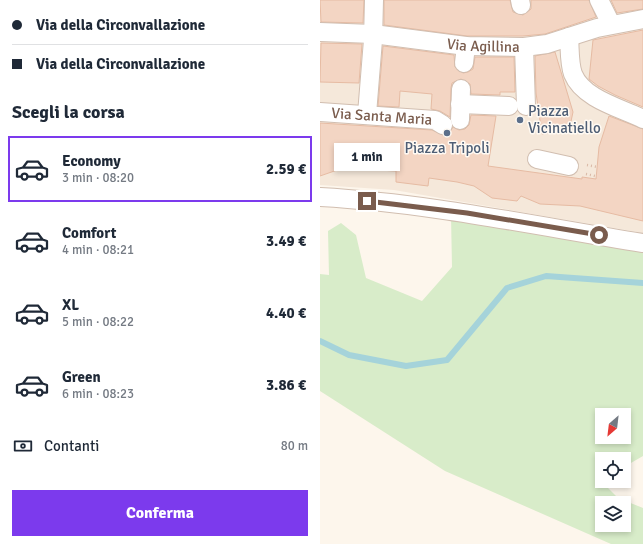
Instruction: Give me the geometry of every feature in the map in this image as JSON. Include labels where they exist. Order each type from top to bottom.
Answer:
[{"type":"street","points":[[367,114],[374,0]]},
{"type":"street","points":[[599,0],[611,24]]},
{"type":"street","name":"Via Agillina","points":[[320,32],[373,34],[465,54],[547,44],[611,24],[643,19]]},
{"type":"street","points":[[568,37],[571,69],[581,86],[595,97],[643,119]]},
{"type":"street","name":"Via Santa Maria","points":[[320,112],[367,114],[435,120],[456,110],[518,106],[524,47]]},
{"type":"street","points":[[537,159],[569,166]]},
{"type":"street","points":[[320,197],[379,202],[467,213],[643,243]]},
{"type":"shaded area","points":[[320,0],[643,0],[643,233],[394,190],[320,185]]},
{"type":"green space","points":[[451,216],[643,250],[643,456],[631,463],[631,452],[595,452],[595,488],[608,488],[616,496],[595,496],[595,532],[631,532],[631,503],[643,508],[643,544],[611,544],[445,471],[320,391],[320,274],[329,275],[328,231],[341,223],[356,235],[366,278],[422,301],[452,267]]},
{"type":"building","points":[[320,0],[364,0],[363,23],[321,22]]},
{"type":"building","points":[[384,0],[510,0],[513,12],[523,15],[531,9],[531,0],[589,0],[596,17],[545,34],[523,36],[467,36],[384,25]]},
{"type":"building","points":[[611,0],[643,0],[643,9],[617,13]]},
{"type":"building","points":[[643,30],[643,107],[615,95],[598,86],[589,79],[593,40]]},
{"type":"building","points":[[321,43],[362,44],[359,83],[320,82]]},
{"type":"building","points":[[383,46],[454,55],[455,67],[463,73],[473,69],[475,57],[514,57],[515,92],[500,92],[500,95],[471,94],[470,84],[461,79],[452,83],[450,117],[440,111],[431,109],[432,94],[400,91],[399,107],[378,106]]},
{"type":"building","points":[[555,52],[573,112],[570,126],[557,126],[558,132],[542,134],[536,93],[535,56]]},
{"type":"building","points":[[471,115],[496,116],[488,166],[582,179],[582,177],[596,179],[599,147],[609,116],[643,129],[643,221],[580,206],[540,204],[521,196],[517,201],[492,198],[474,186],[457,182],[429,178],[428,186],[396,182],[396,171],[343,168],[320,176],[320,123],[432,130],[443,135],[448,134],[453,127],[459,130],[465,129],[469,125]]},
{"type":"waterway","points":[[320,341],[349,355],[406,366],[447,360],[507,288],[546,276],[643,283]]},
{"type":"place","name":"Piazza Vicinatiello","points":[[520,120]]},
{"type":"place","name":"Piazza Tripoli","points":[[447,133]]},
{"type":"route","points":[[367,201],[467,213],[599,235]]}]
